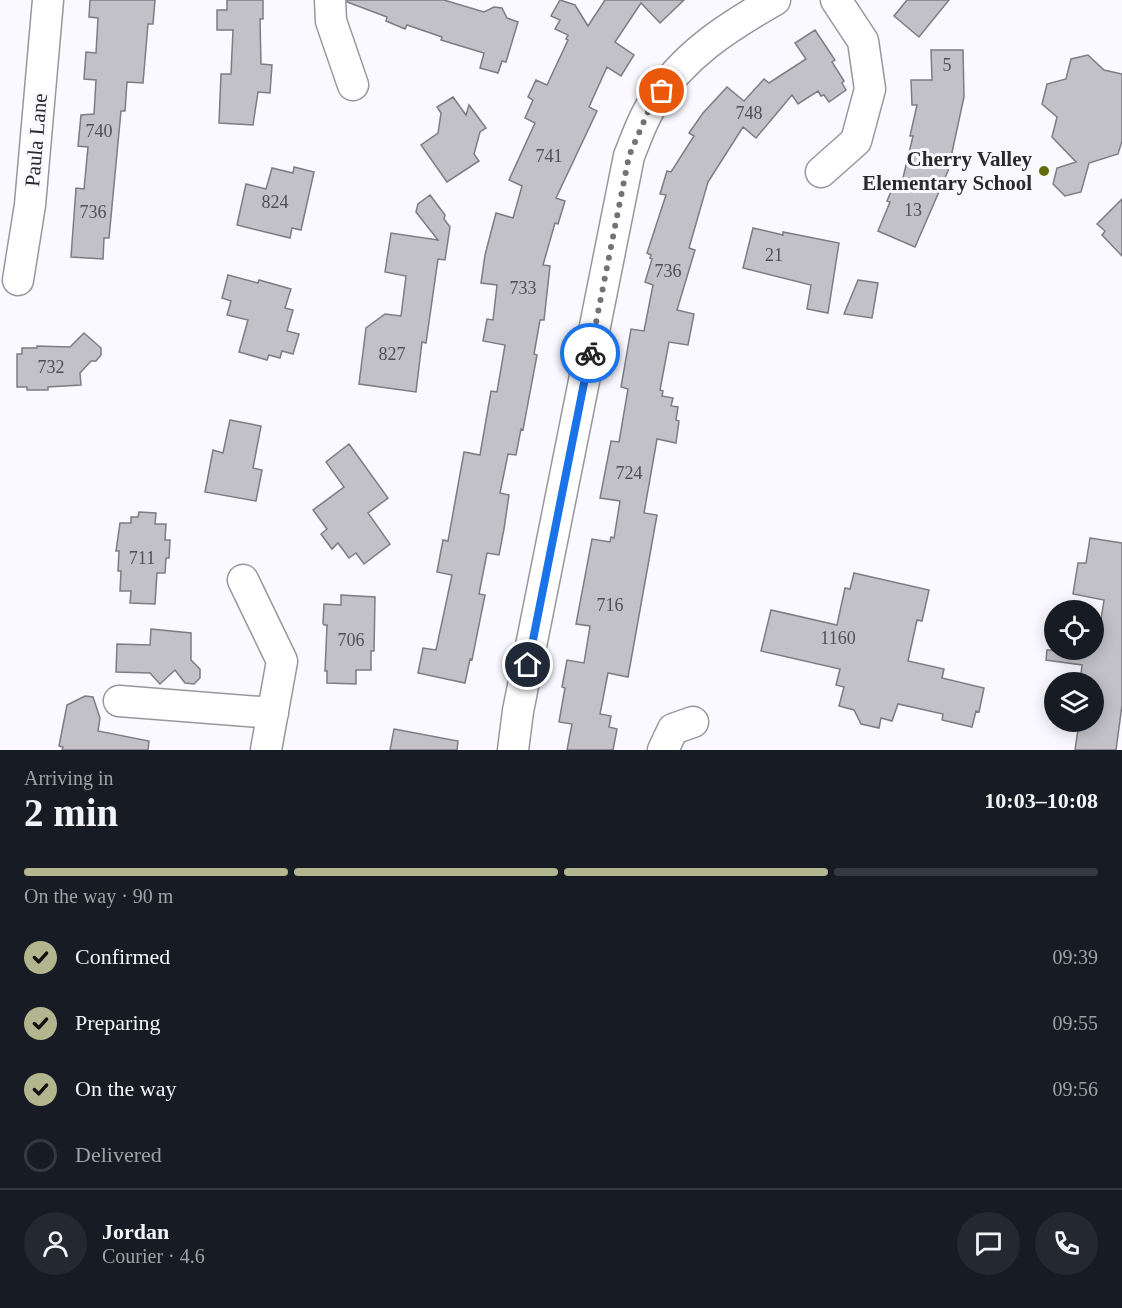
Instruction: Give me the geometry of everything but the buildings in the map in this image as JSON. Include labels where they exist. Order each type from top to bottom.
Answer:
[{"type":"street","name":"Paula Lane","points":[[18,280],[30,205],[48,0]]},
{"type":"street","points":[[330,0],[331,21],[353,85]]},
{"type":"street","points":[[513,750],[518,711],[629,156],[651,105],[684,64],[726,29],[775,0]]},
{"type":"street","points":[[821,172],[856,141],[870,89],[863,41],[836,0]]},
{"type":"street","points":[[243,580],[282,661],[266,750]]},
{"type":"street","points":[[119,701],[273,713]]},
{"type":"street","points":[[663,750],[674,729],[693,722]]},
{"type":"way so far","points":[[590,353],[629,156],[651,105],[662,91]]},
{"type":"place","name":"Cherry Valley Elementary School","points":[[1044,171]]},
{"type":"route","points":[[528,665],[590,353]]}]
